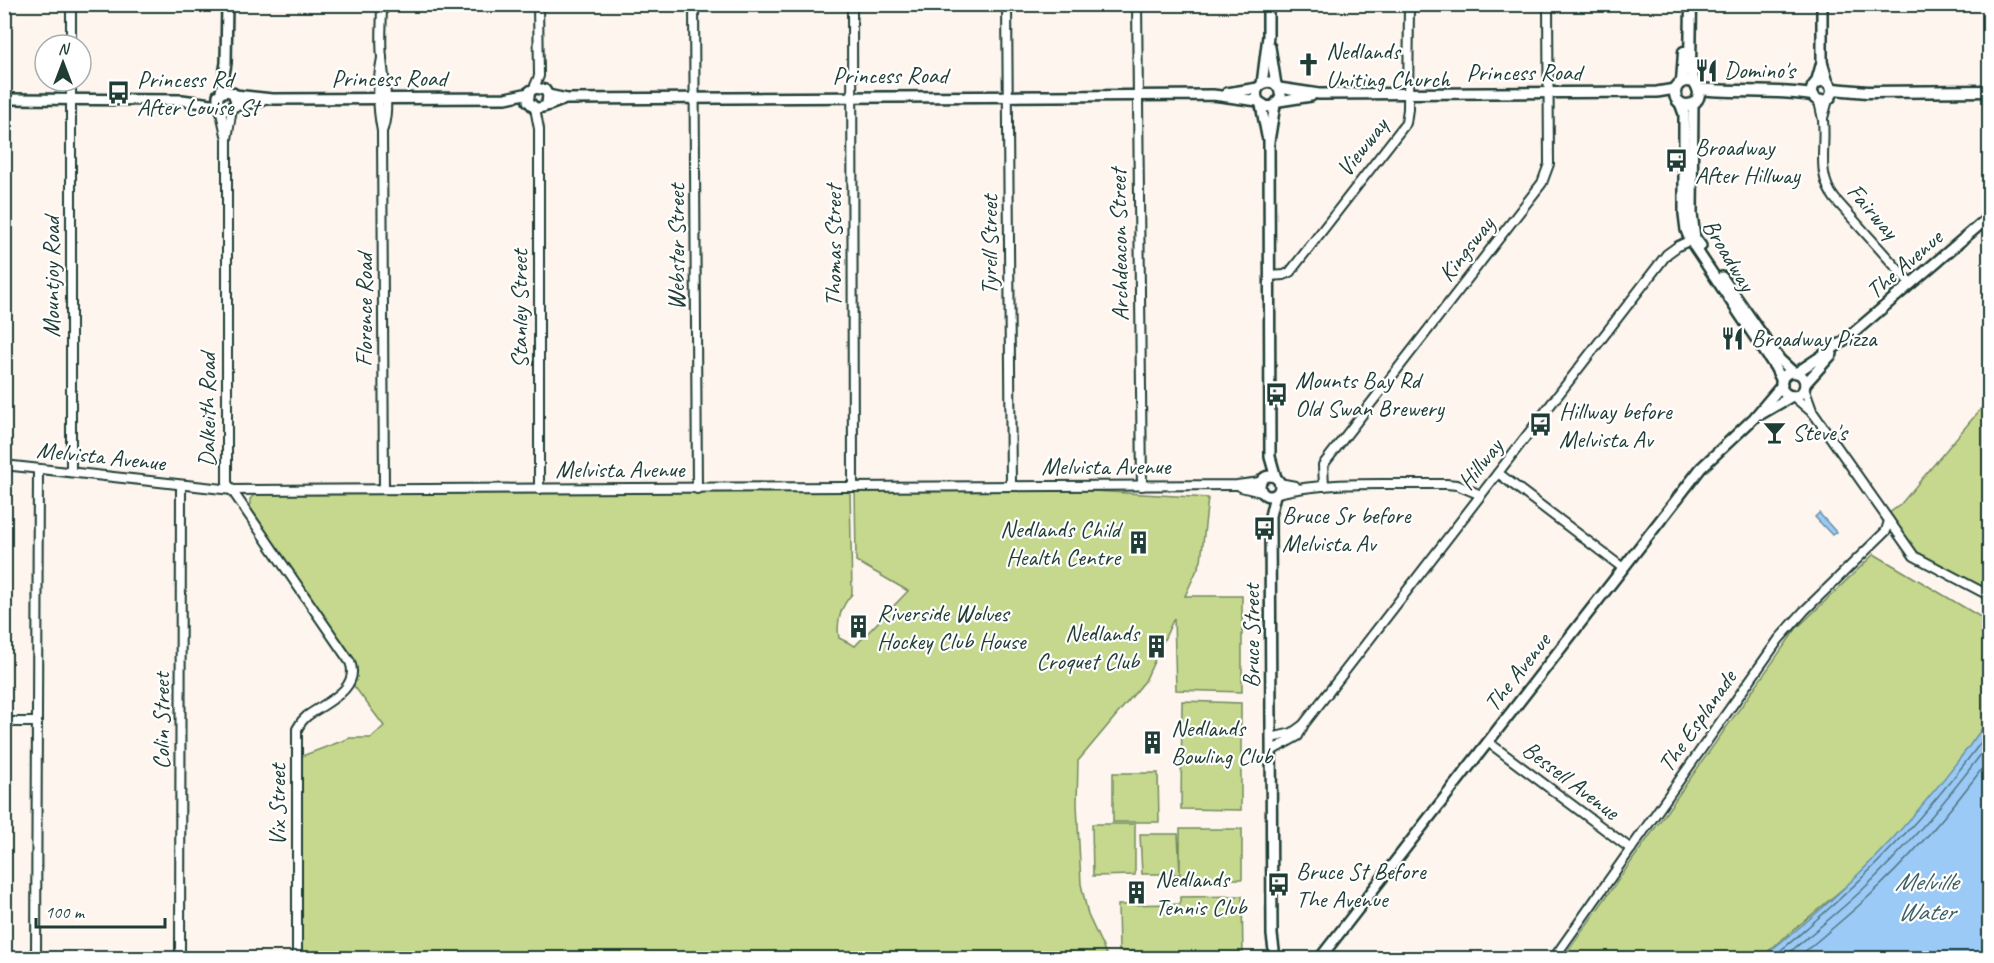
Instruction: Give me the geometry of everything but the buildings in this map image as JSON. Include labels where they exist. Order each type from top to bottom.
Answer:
[{"type":"main road","name":"Broadway","points":[[1678,93],[1683,4]]},
{"type":"main road","name":"Broadway","points":[[1690,4],[1690,65],[1696,94]]},
{"type":"main road","points":[[1678,93],[1989,91]]},
{"type":"main road","points":[[1678,93],[1686,105],[1696,94]]},
{"type":"street","points":[[71,4],[71,33]]},
{"type":"street","name":"Dalkeith Road","points":[[227,4],[226,63],[220,100],[226,139],[227,483],[350,662],[353,668],[352,678]]},
{"type":"street","name":"Florence Road","points":[[382,4],[382,99],[387,115],[382,131],[384,489]]},
{"type":"street","points":[[538,4],[538,76],[542,101]]},
{"type":"street","name":"Webster Street","points":[[694,4],[697,489]]},
{"type":"street","name":"Thomas Street","points":[[852,4],[853,487]]},
{"type":"street","name":"Tyrell Street","points":[[1007,4],[1011,486]]},
{"type":"street","name":"Archdeacon Street","points":[[1137,4],[1142,486]]},
{"type":"street","points":[[1268,4],[1268,36],[1260,86],[1256,93],[1259,103],[1267,107],[1277,103],[1281,93],[1277,87],[1268,36]]},
{"type":"street","name":"Viewway","points":[[1269,276],[1284,275],[1290,272],[1406,123],[1409,93],[1409,4]]},
{"type":"street","name":"Kingsway","points":[[1324,486],[1323,465],[1542,183],[1549,164],[1548,4]]},
{"type":"street","name":"Fairway","points":[[1822,4],[1823,175],[1827,188],[1911,284]]},
{"type":"street","name":"Dalkeith Road","points":[[226,63],[234,94]]},
{"type":"street","points":[[538,76],[527,98],[542,101]]},
{"type":"street","points":[[1260,86],[1268,82],[1277,87]]},
{"type":"street","name":"Princess Road","points":[[1212,95],[1260,86]]},
{"type":"street","points":[[531,91],[539,87],[542,101]]},
{"type":"street","name":"Princess Road","points":[[1277,87],[1319,94],[1678,93]]},
{"type":"street","points":[[226,91],[234,94],[236,100],[233,107],[225,110],[220,100],[226,91]]},
{"type":"street","name":"Princess Road","points":[[506,98],[531,91]]},
{"type":"street","name":"Mountjoy Road","points":[[71,93],[71,472]]},
{"type":"street","name":"Broadway","points":[[1678,93],[1683,114],[1684,214],[1693,239],[1775,367],[1782,383]]},
{"type":"street","name":"Princess Road","points":[[234,94],[272,99],[506,98],[542,101],[695,97],[1212,95],[1259,103]]},
{"type":"street","name":"Princess Road","points":[[1277,103],[1319,94]]},
{"type":"street","name":"Broadway","points":[[1696,94],[1693,239],[1780,360],[1795,373]]},
{"type":"street","points":[[4,99],[220,100]]},
{"type":"street","name":"Princess Road","points":[[233,107],[272,99]]},
{"type":"street","name":"Stanley Street","points":[[539,489],[538,129],[542,101]]},
{"type":"street","name":"Bruce Street","points":[[1259,103],[1269,141]]},
{"type":"street","name":"Bruce Street","points":[[1275,958],[1272,935],[1269,141],[1277,103]]},
{"type":"street","name":"Dalkeith Road","points":[[226,139],[233,107]]},
{"type":"street","name":"The Avenue","points":[[1795,373],[1844,340],[1989,216]]},
{"type":"street","name":"Hillway","points":[[1271,752],[1298,736],[1304,724],[1667,254],[1693,239]]},
{"type":"street","name":"The Avenue","points":[[1805,386],[1844,340]]},
{"type":"street","points":[[1814,414],[1803,377],[1795,373],[1786,375],[1782,383],[1785,392],[1814,414],[1914,556],[1989,596]]},
{"type":"street","name":"The Avenue","points":[[1320,958],[1701,468],[1754,418],[1782,383]]},
{"type":"street","points":[[1792,396],[1799,394],[1805,386]]},
{"type":"street","name":"The Avenue","points":[[1754,418],[1792,396]]},
{"type":"street","name":"Melvista Avenue","points":[[4,465],[232,490],[1457,485],[1481,495]]},
{"type":"street","points":[[36,958],[38,469]]},
{"type":"street","points":[[1498,473],[1623,568]]},
{"type":"street","name":"Colin Street","points":[[180,958],[181,484]]},
{"type":"street","name":"The Esplanade","points":[[1554,958],[1779,639],[1798,616],[1886,531],[1889,521]]},
{"type":"street","name":"Vix Street","points":[[297,958],[297,729],[302,721],[342,692],[352,678]]},
{"type":"street","points":[[4,722],[36,722]]},
{"type":"street","name":"Hillway","points":[[1271,738],[1292,733],[1304,724]]},
{"type":"street","name":"Bessell Avenue","points":[[1488,742],[1631,849]]},
{"type":"street","name":"Bruce Street","points":[[1269,958],[1272,935]]},
{"type":"green space","points":[[616,4],[680,5],[680,7],[616,7]]},
{"type":"green space","points":[[1989,399],[1989,590],[1914,556],[1885,516],[1900,505]]},
{"type":"green space","points":[[1011,486],[1208,498],[1201,561],[1185,596],[1242,596],[1242,692],[1176,690],[1174,618],[1145,681],[1078,761],[1077,804],[1081,884],[1088,915],[1108,958],[299,958],[302,756],[350,738],[371,738],[384,726],[351,682],[352,660],[250,507],[250,499],[255,494],[850,490],[852,594],[840,614],[838,632],[839,638],[855,646],[908,591],[856,561],[855,488]]},
{"type":"green space","points":[[1874,554],[1989,622],[1989,719],[1953,770],[1897,836],[1851,882],[1760,958],[1563,958],[1796,629]]},
{"type":"green space","points":[[1182,701],[1241,703],[1241,810],[1181,809]]},
{"type":"green space","points":[[1113,773],[1158,773],[1159,822],[1113,822]]},
{"type":"green space","points":[[1092,824],[1135,824],[1135,875],[1093,876]]},
{"type":"green space","points":[[1180,829],[1242,829],[1242,879],[1181,879],[1180,874],[1142,874],[1140,834],[1178,834],[1180,873]]},
{"type":"green space","points":[[1242,896],[1243,958],[1135,958],[1135,951],[1119,951],[1118,905],[1180,904],[1180,897]]},
{"type":"water","points":[[1819,513],[1836,532],[1832,535],[1815,517]]},
{"type":"water","name":"Melville Water","points":[[1989,719],[1989,958],[1760,958],[1825,906],[1884,848],[1939,785]]},
{"type":"place","name":"Nedlands Uniting Church","points":[[1308,65]]},
{"type":"place","name":"Domino's","points":[[1706,70]]},
{"type":"place","name":"Princess Rd After Louise St","points":[[119,93]]},
{"type":"place","name":"Broadway After Hillway","points":[[1677,161]]},
{"type":"place","name":"Broadway Pizza","points":[[1733,338]]},
{"type":"place","name":"Mounts Bay Rd Old Swan Brewery","points":[[1277,394]]},
{"type":"place","name":"Hillway before Melvista Av","points":[[1541,425]]},
{"type":"place","name":"Steve's","points":[[1774,432]]},
{"type":"place","name":"Bruce Sr before Melvista Av","points":[[1264,529]]},
{"type":"place","name":"Nedlands Child Health Centre","points":[[1138,543]]},
{"type":"place","name":"Riverside Wolves Hockey Club House","points":[[859,627]]},
{"type":"place","name":"Nedlands Croquet Club","points":[[1157,647]]},
{"type":"place","name":"Nedlands Bowling Club","points":[[1153,742]]},
{"type":"place","name":"Bruce St Before The Avenue","points":[[1278,885]]},
{"type":"place","name":"Nedlands Tennis Club","points":[[1137,893]]}]
